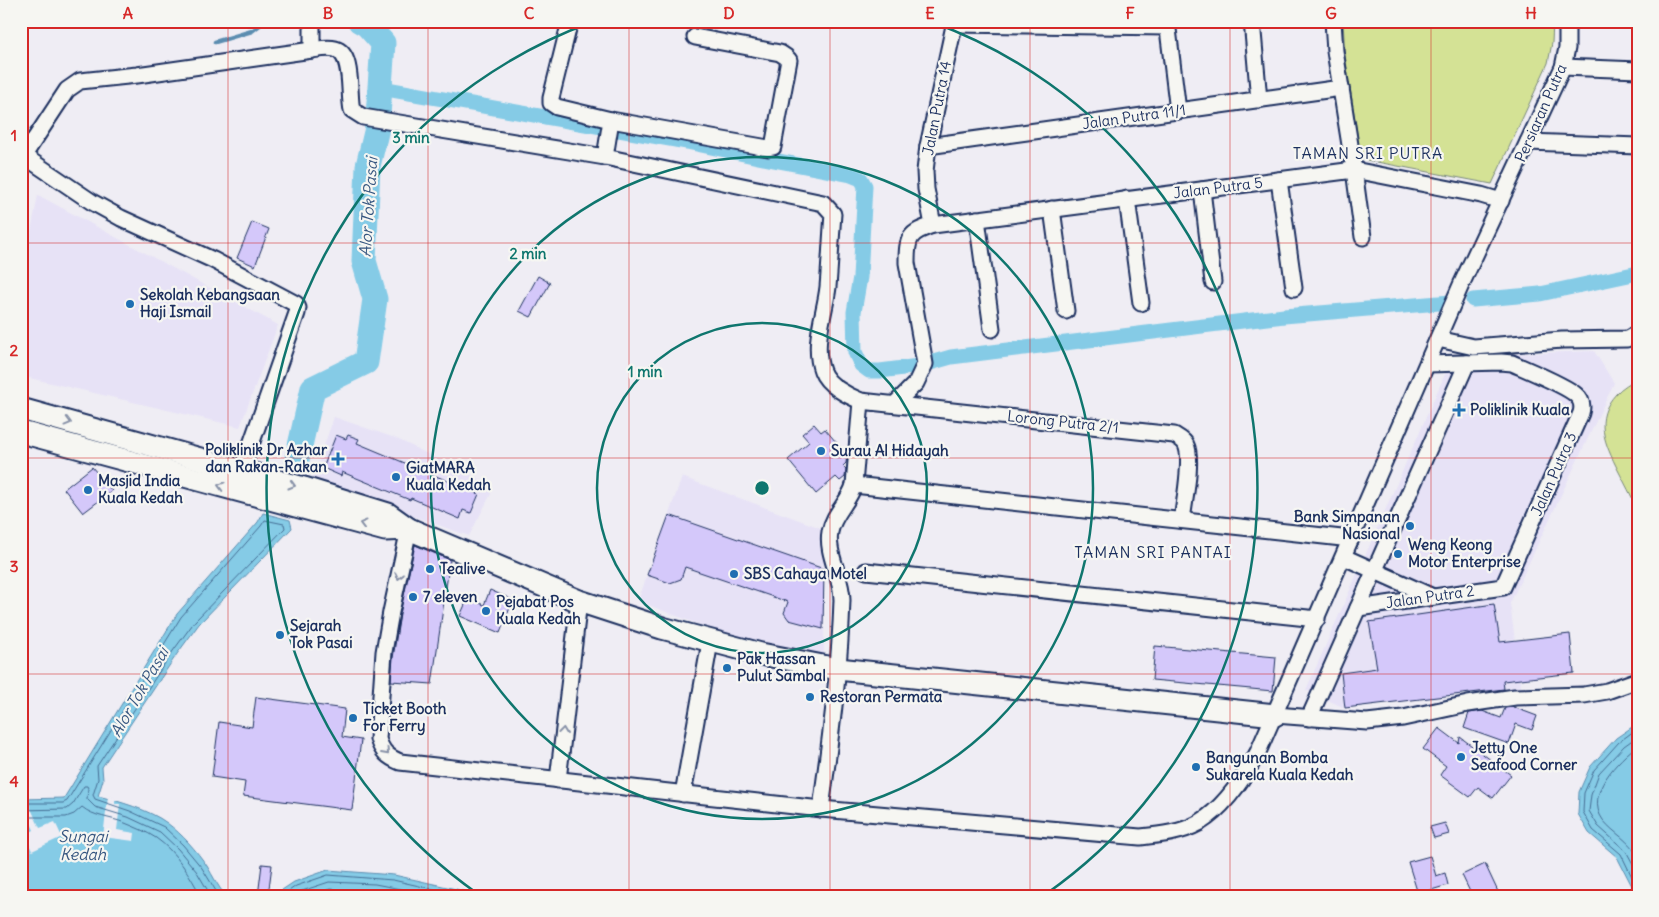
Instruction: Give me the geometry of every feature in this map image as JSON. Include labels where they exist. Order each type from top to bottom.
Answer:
[{"type":"main road","points":[[21,409],[242,470],[388,514],[409,529],[578,601],[710,642],[838,670],[1275,715]]},
{"type":"main road","points":[[21,432],[385,530],[409,529]]},
{"type":"main road","points":[[21,447],[30,440],[48,439]]},
{"type":"street","points":[[312,21],[312,50]]},
{"type":"street","points":[[570,21],[551,98],[552,103],[557,107],[610,126],[768,148],[773,147],[776,141],[789,60],[780,54],[695,37]]},
{"type":"street","points":[[1252,21],[1259,100]]},
{"type":"street","points":[[1333,21],[1335,51],[1363,237]]},
{"type":"street","name":"Persiaran Putra","points":[[409,529],[384,652],[378,739],[380,747],[391,758],[400,762],[821,809],[1140,837],[1164,835],[1199,823],[1227,798],[1248,770],[1275,715],[1438,339],[1563,68],[1567,48],[1567,21]]},
{"type":"street","points":[[955,22],[1167,24],[1178,111]]},
{"type":"street","name":"Jalan Putra 14","points":[[933,225],[926,189],[925,171],[928,146],[955,22]]},
{"type":"street","points":[[242,470],[298,308],[296,304],[212,260],[121,218],[23,158],[68,90],[80,80],[137,75],[312,50],[333,49],[344,55],[348,65],[352,110],[359,116],[605,157],[823,203],[833,214],[828,288],[818,344],[822,372],[850,397],[861,401],[854,485],[852,493],[834,519],[829,542],[841,589],[838,670],[821,809]]},
{"type":"street","points":[[1563,68],[1638,70]]},
{"type":"street","name":"Jalan Putra 11/1","points":[[928,146],[1341,88]]},
{"type":"street","points":[[605,157],[610,126]]},
{"type":"street","points":[[1528,142],[1638,146]]},
{"type":"street","name":"Jalan Putra 5","points":[[895,404],[916,383],[925,364],[906,263],[907,247],[910,238],[917,230],[933,225],[1354,170],[1481,195],[1501,201]]},
{"type":"street","points":[[1279,180],[1294,288]]},
{"type":"street","points":[[1202,190],[1213,282]]},
{"type":"street","points":[[1127,199],[1141,303]]},
{"type":"street","points":[[1052,209],[1066,311]]},
{"type":"street","points":[[977,219],[992,329]]},
{"type":"street","points":[[1438,339],[1474,347],[1562,340],[1627,339],[1638,333]]},
{"type":"street","name":"Jalan Putra 3","points":[[1427,364],[1501,362],[1512,364],[1572,391],[1581,401],[1583,407],[1503,586]]},
{"type":"street","points":[[1310,718],[1466,363]]},
{"type":"street","name":"Lorong Putra 2/1","points":[[861,401],[1174,435],[1187,446],[1189,462],[1182,520]]},
{"type":"street","points":[[854,485],[1351,539]]},
{"type":"street","points":[[1344,557],[1433,597]]},
{"type":"street","points":[[866,571],[1317,618]]},
{"type":"street","name":"Jalan Putra 2","points":[[1358,608],[1503,586]]},
{"type":"street","points":[[558,780],[578,601]]},
{"type":"street","points":[[683,794],[710,642]]},
{"type":"street","points":[[1275,715],[1367,722],[1403,718],[1468,704],[1515,697],[1584,695],[1607,691],[1638,680]]},
{"type":"shaded area","name":"Sekolah Kebangsaan Haji Ismail","points":[[38,195],[278,325],[240,427],[21,376],[21,283]]},
{"type":"shaded area","points":[[1594,351],[1614,383],[1510,603],[1521,687],[1345,708],[1306,690],[1453,356]]},
{"type":"shaded area","points":[[334,417],[395,438],[487,483],[491,494],[469,536],[312,480]]},
{"type":"shaded area","points":[[682,477],[821,528],[824,569],[824,655],[721,633],[638,601]]},
{"type":"green space","points":[[1343,21],[1553,21],[1552,43],[1548,63],[1492,184],[1361,159],[1345,55]]},
{"type":"green space","points":[[1638,378],[1638,509],[1609,451],[1603,422],[1609,403],[1616,394],[1623,387]]},
{"type":"water","name":"Sungai Kedah","points":[[263,513],[290,520],[292,528],[199,624],[177,654],[102,767],[103,780],[98,796],[143,810],[173,827],[199,854],[226,896],[21,896],[21,799],[64,798],[177,614],[258,522]]},
{"type":"water","points":[[1638,723],[1638,896],[1628,896],[1632,886],[1617,857],[1589,833],[1578,814],[1579,792],[1590,767],[1616,738]]},
{"type":"water","points":[[328,870],[394,875],[478,896],[273,896],[294,882]]},
{"type":"pier","points":[[108,796],[115,798],[115,804],[120,804],[117,830],[135,833],[134,841],[103,837]]},
{"type":"pier","points":[[26,798],[40,828],[55,822],[62,837],[32,851],[25,835],[34,830],[21,802],[21,799]]},
{"type":"building","points":[[252,222],[269,229],[255,266],[237,258]]},
{"type":"building","points":[[538,276],[550,283],[531,317],[519,311]]},
{"type":"building","name":"Surau Al Hidayah","points":[[814,424],[821,432],[825,429],[847,455],[846,463],[843,466],[846,469],[845,477],[840,481],[836,477],[816,494],[788,460],[809,442],[802,434]]},
{"type":"building","points":[[336,435],[346,439],[348,435],[359,439],[357,443],[479,494],[471,513],[463,510],[460,519],[342,472],[341,476],[323,468]]},
{"type":"building","name":"Masjid India Kuala Kedah","points":[[92,467],[112,491],[83,513],[64,489]]},
{"type":"building","points":[[669,515],[824,569],[823,629],[789,620],[784,613],[788,602],[685,567],[681,579],[670,583],[647,575]]},
{"type":"building","points":[[415,545],[450,560],[432,684],[391,681],[400,614]]},
{"type":"building","name":"Pejabat Pos Kuala Kedah","points":[[490,590],[513,600],[500,633],[460,616],[468,598],[484,605]]},
{"type":"building","points":[[1494,604],[1500,642],[1570,634],[1574,673],[1503,681],[1504,689],[1345,708],[1341,673],[1377,668],[1369,622]]},
{"type":"building","points":[[1155,646],[1276,657],[1273,691],[1152,680]]},
{"type":"building","points":[[256,697],[345,709],[342,737],[361,740],[352,810],[243,796],[245,782],[212,777],[219,722],[252,727]]},
{"type":"building","points":[[1513,707],[1537,716],[1532,730],[1516,724],[1509,744],[1464,728],[1469,713],[1482,711],[1501,718],[1505,708]]},
{"type":"building","name":"Jetty One Seafood Corner","points":[[1439,728],[1459,743],[1460,737],[1511,775],[1493,798],[1478,787],[1470,797],[1440,775],[1446,766],[1423,749]]},
{"type":"building","points":[[1445,823],[1449,834],[1434,838],[1430,827]]},
{"type":"building","points":[[1430,856],[1436,876],[1445,873],[1448,885],[1418,894],[1408,862]]},
{"type":"building","points":[[262,864],[272,865],[268,896],[258,896]]},
{"type":"building","points":[[1485,864],[1500,896],[1472,896],[1462,875]]},
{"type":"waterway","name":"Alor Tok Pasai","points":[[215,42],[252,31],[265,21]]},
{"type":"waterway","name":"Alor Tok Pasai","points":[[360,21],[367,25],[383,43],[378,116]]},
{"type":"waterway","points":[[381,88],[687,142],[851,175],[861,179],[865,186],[860,277],[854,312],[855,352],[861,365],[869,371],[919,366]]},
{"type":"waterway","name":"Alor Tok Pasai","points":[[297,459],[313,388],[366,362],[375,299],[364,261],[368,166],[377,128]]},
{"type":"waterway","points":[[1473,300],[1540,294],[1638,273]]},
{"type":"waterway","points":[[930,363],[951,357],[1284,316],[1451,302]]},
{"type":"place","name":"Sekolah Kebangsaan Haji Ismail","points":[[130,304]]},
{"type":"place","name":"Poliklinik Kuala","points":[[1459,410]]},
{"type":"place","name":"Surau Al Hidayah","points":[[821,451]]},
{"type":"place","name":"Poliklinik Dr Azhar dan Rakan-Rakan","points":[[338,459]]},
{"type":"place","name":"GiatMARA Kuala Kedah","points":[[396,477]]},
{"type":"place","name":"Masjid India Kuala Kedah","points":[[88,490]]},
{"type":"place","name":"Bank Simpanan Nasional","points":[[1410,526]]},
{"type":"place","name":"Weng Keong Motor Enterprise","points":[[1398,554]]},
{"type":"place","name":"Tealive","points":[[430,569]]},
{"type":"place","name":"SBS Cahaya Motel","points":[[734,574]]},
{"type":"place","name":"7 eleven","points":[[413,597]]},
{"type":"place","name":"Pejabat Pos Kuala Kedah","points":[[486,611]]},
{"type":"place","name":"Sejarah Tok Pasai","points":[[280,635]]},
{"type":"place","name":"Pak Hassan Pulut Sambal","points":[[727,668]]},
{"type":"place","name":"Restoran Permata","points":[[810,697]]},
{"type":"place","name":"Ticket Booth For Ferry","points":[[353,718]]},
{"type":"place","name":"Jetty One Seafood Corner","points":[[1461,757]]},
{"type":"place","name":"Bangunan Bomba Sukarela Kuala Kedah","points":[[1196,767]]},
{"type":"district","name":"TAMAN SRI PUTRA","points":[[1368,153]]},
{"type":"district","name":"TAMAN SRI PANTAI","points":[[1153,552]]}]
